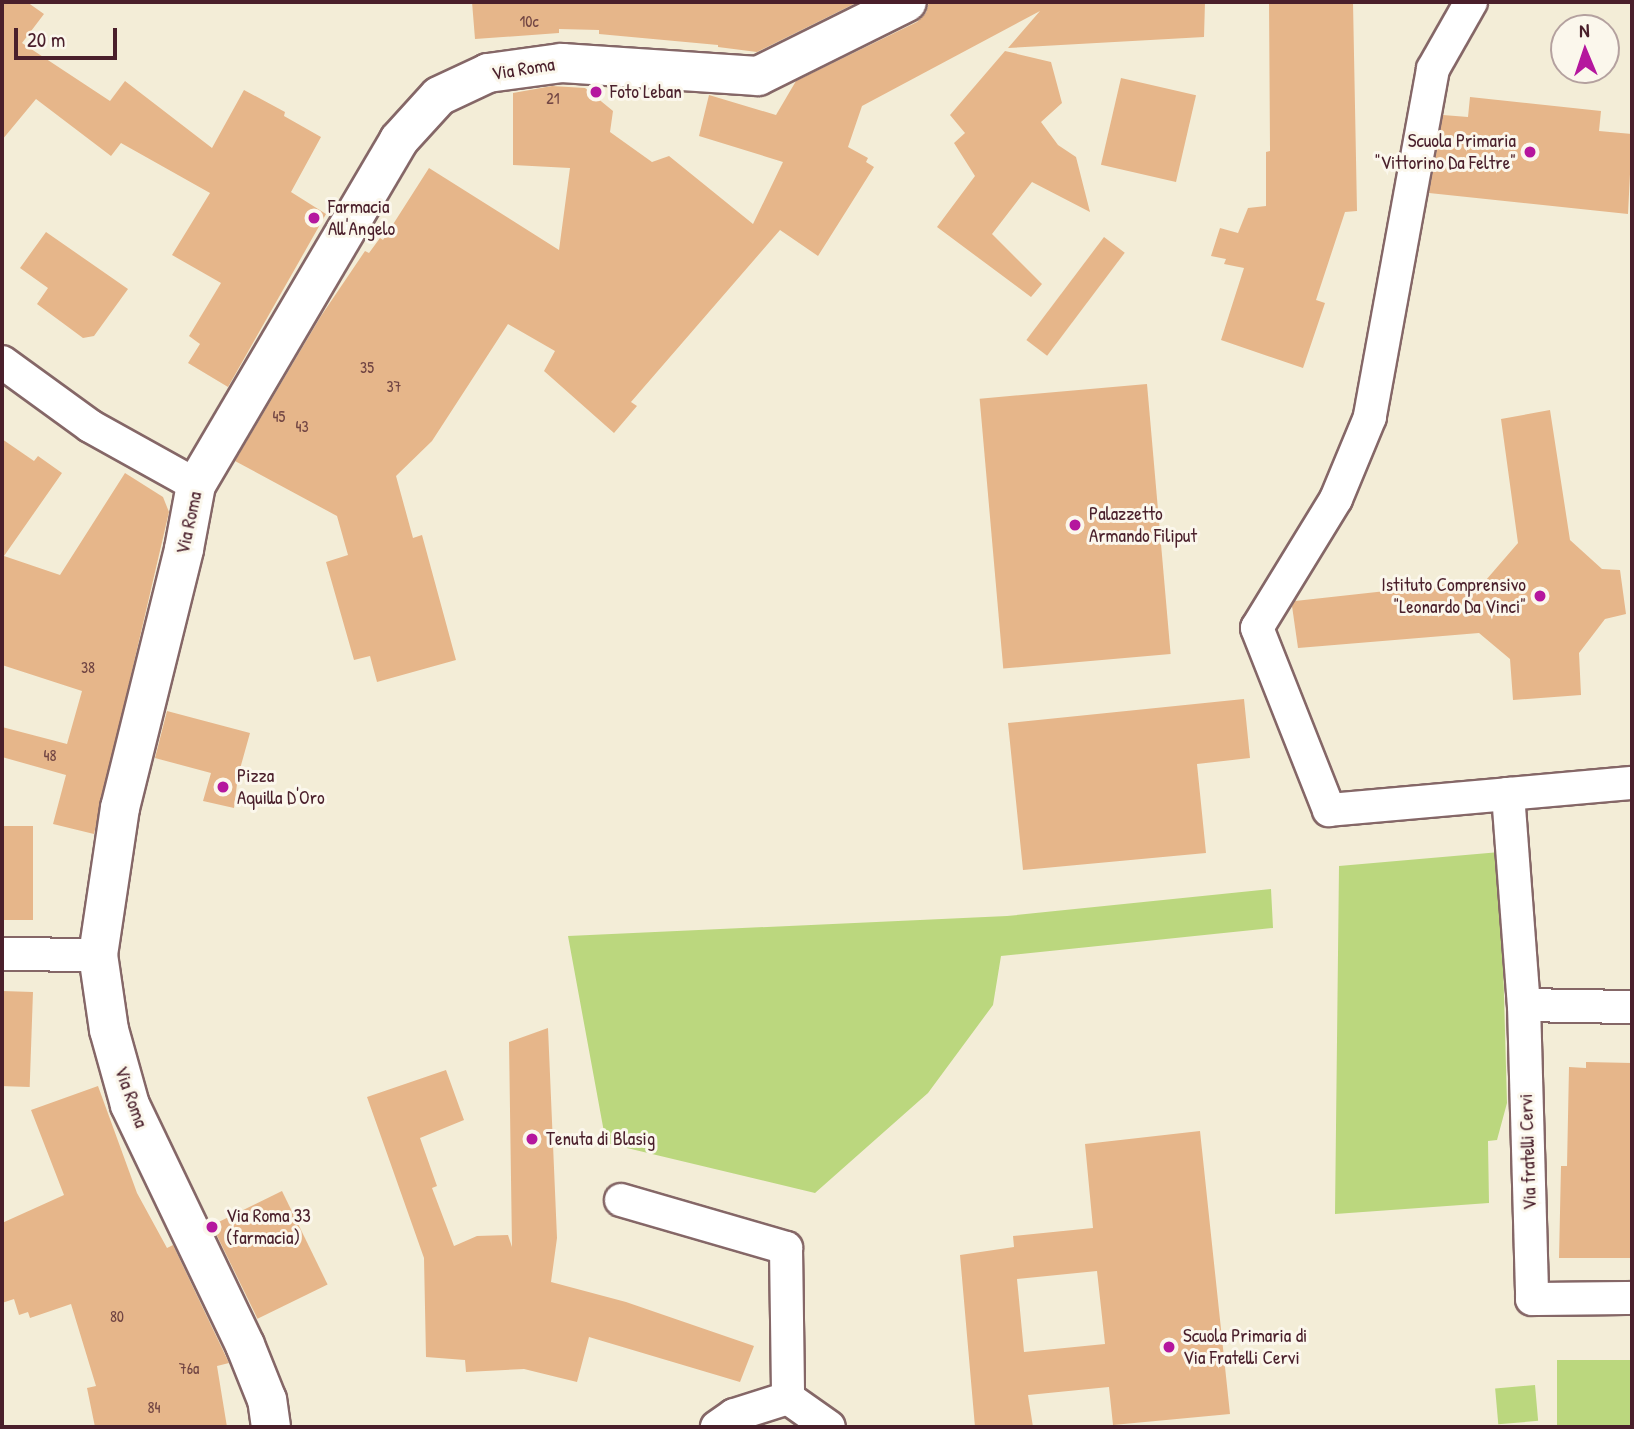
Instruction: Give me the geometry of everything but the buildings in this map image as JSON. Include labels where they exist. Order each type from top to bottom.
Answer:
[{"type":"street","name":"Via Roma","points":[[271,1427],[267,1400],[245,1345],[130,1105],[109,1030],[98,955],[120,807],[184,549],[196,485],[399,140],[439,96],[488,73],[562,63],[758,76],[907,2]]},
{"type":"street","points":[[1471,2],[1433,69],[1370,417],[1336,499],[1258,628],[1329,810],[1632,783]]},
{"type":"street","points":[[2,362],[90,426],[196,485]]},
{"type":"street","name":"Via fratelli Cervi","points":[[1508,794],[1524,1005],[1532,1299],[1632,1298]]},
{"type":"street","points":[[2,954],[98,955]]},
{"type":"street","points":[[1524,1005],[1632,1007]]},
{"type":"street","points":[[621,1200],[786,1248],[788,1398]]},
{"type":"street","points":[[716,1427],[734,1415],[788,1398]]},
{"type":"street","points":[[788,1398],[829,1427]]},
{"type":"green space","points":[[1500,852],[1507,1103],[1497,1140],[1488,1141],[1489,1203],[1335,1214],[1339,866]]},
{"type":"green space","points":[[1271,889],[1273,928],[1001,956],[993,1005],[928,1093],[815,1193],[606,1143],[568,936],[1007,916]]},
{"type":"green space","points":[[1557,1360],[1632,1360],[1632,1427],[1557,1427]]},
{"type":"green space","points":[[1535,1385],[1538,1421],[1498,1424],[1495,1388]]},
{"type":"place","name":"Foto Leban","points":[[596,92]]},
{"type":"place","name":"Scuola Primaria \"Vittorino Da Feltre\"","points":[[1530,152]]},
{"type":"place","name":"Farmacia All'Angelo","points":[[314,218]]},
{"type":"place","name":"Palazzetto Armando Filiput","points":[[1075,525]]},
{"type":"place","name":"Istituto Comprensivo \"Leonardo Da Vinci\"","points":[[1540,596]]},
{"type":"place","name":"Pizza Aquilla D'Oro","points":[[223,787]]},
{"type":"place","name":"Tenuta di Blasig","points":[[532,1139]]},
{"type":"place","name":"Via Roma 33 (farmacia)","points":[[212,1227]]},
{"type":"place","name":"Scuola Primaria di Via Fratelli Cervi","points":[[1169,1347]]}]
